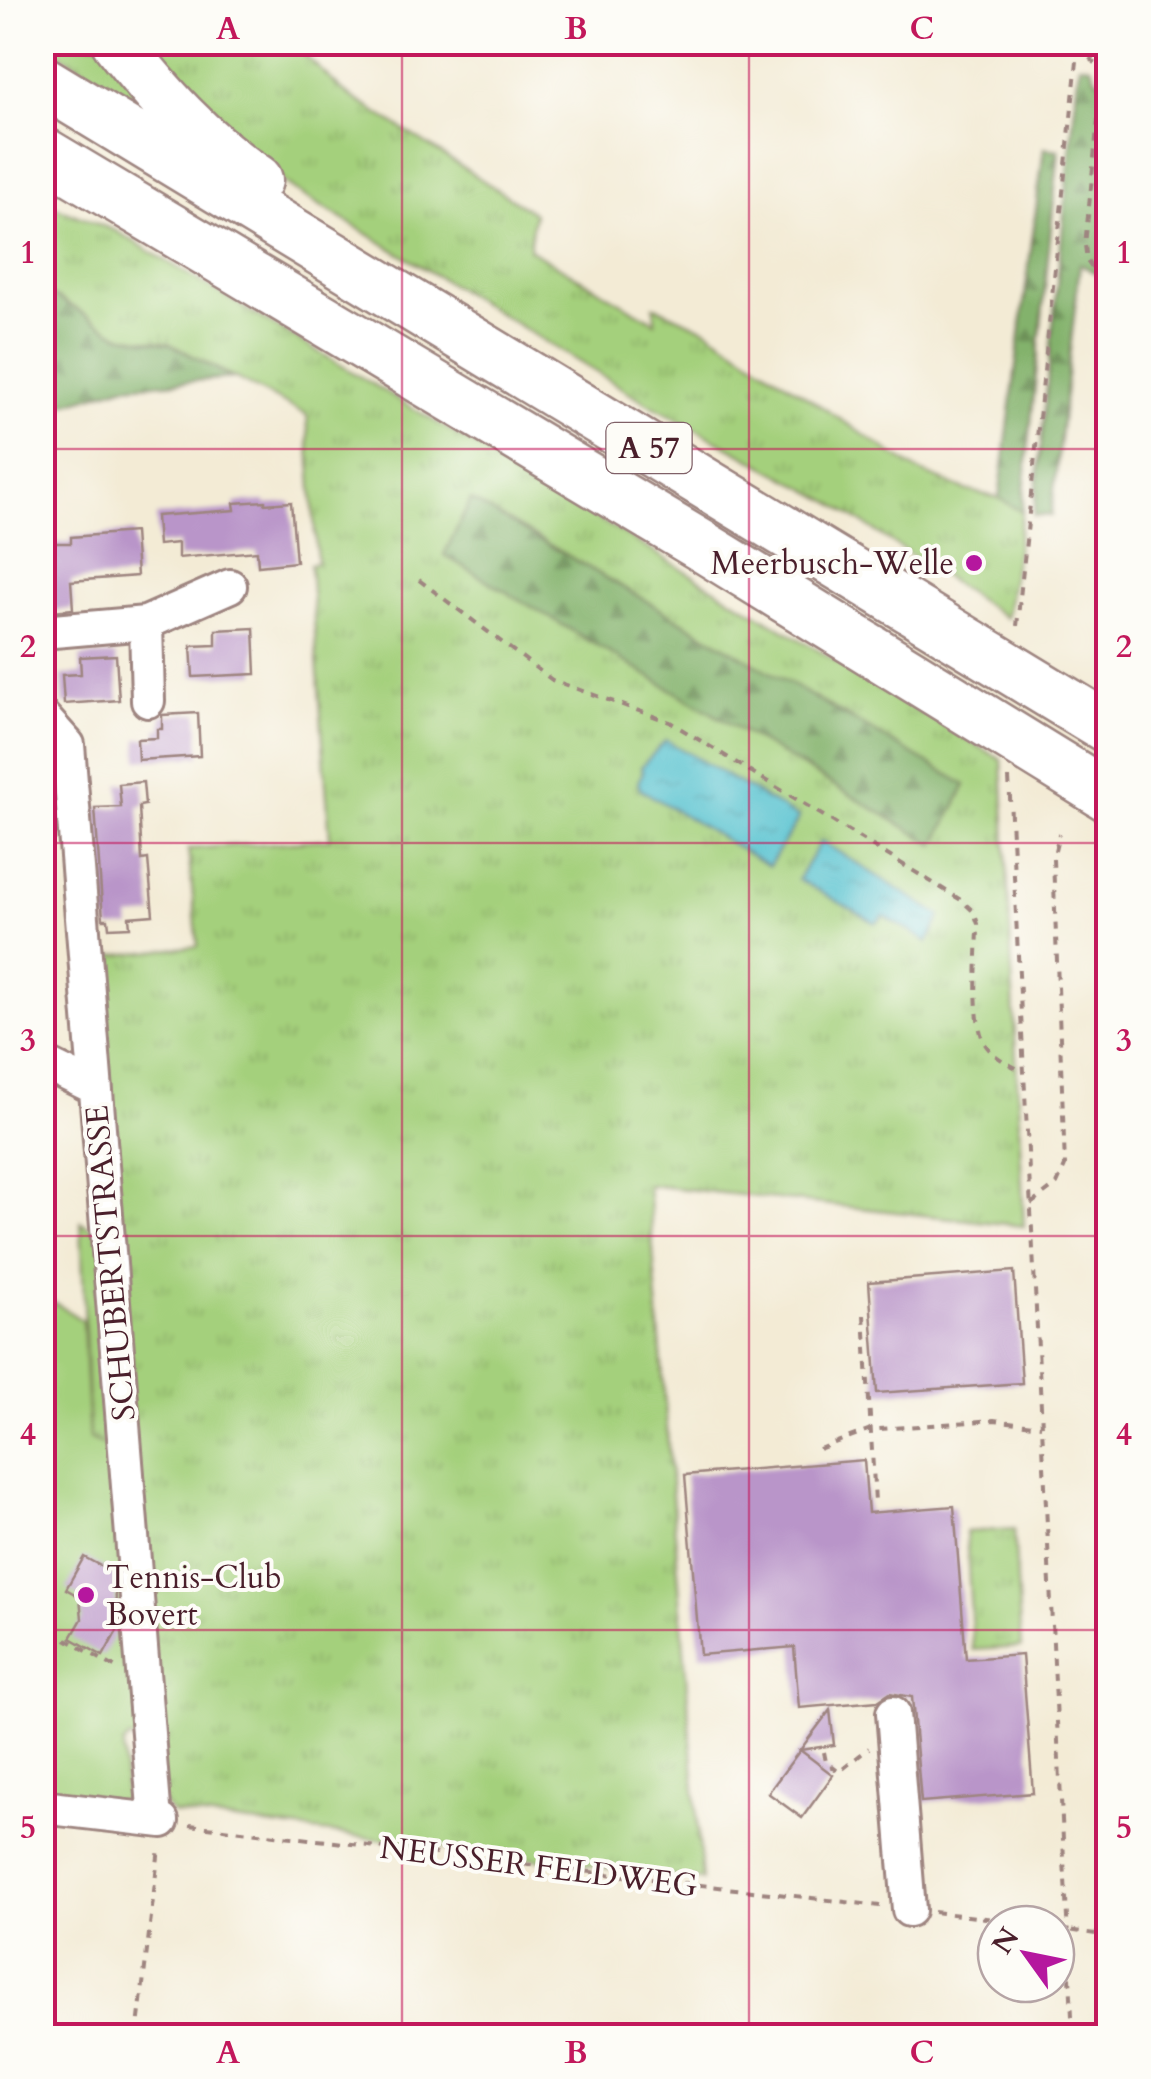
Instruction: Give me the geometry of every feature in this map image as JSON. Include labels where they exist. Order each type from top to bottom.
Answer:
[{"type":"highway","points":[[116,42],[161,98],[234,166],[340,234],[403,299]]},
{"type":"highway","name":"A 57","points":[[42,81],[1108,728]]},
{"type":"highway","name":"A 57","points":[[42,152],[708,550],[1108,796]]},
{"type":"highway","points":[[42,184],[76,198],[243,296],[299,307]]},
{"type":"street","points":[[42,632],[146,623],[230,586]]},
{"type":"street","points":[[146,623],[148,702]]},
{"type":"street","name":"SCHUBERTSTRASSE","points":[[42,716],[68,746],[158,1821]]},
{"type":"street","points":[[42,1062],[95,1088]]},
{"type":"street","points":[[894,1724],[909,1910]]},
{"type":"street","points":[[42,1807],[158,1821]]},
{"type":"path","points":[[1078,45],[1106,73],[1085,245],[1088,261],[1104,286]]},
{"type":"path","points":[[1017,626],[1078,45]]},
{"type":"path","points":[[419,580],[552,680],[670,722],[961,900],[974,912],[978,924],[979,1024],[986,1045],[1001,1060],[1024,1072]]},
{"type":"path","points":[[1009,774],[1065,1904]]},
{"type":"path","points":[[1030,1205],[1057,1184],[1066,1166],[1052,859],[1059,834]]},
{"type":"path","points":[[864,1315],[875,1502]]},
{"type":"path","points":[[819,1449],[868,1430],[994,1420],[1041,1426]]},
{"type":"path","points":[[66,1639],[133,1678],[144,1677]]},
{"type":"path","points":[[824,1752],[826,1762],[839,1772],[894,1724]]},
{"type":"path","points":[[137,2036],[158,1821]]},
{"type":"path","name":"NEUSSER FELDWEG","points":[[158,1821],[976,1917]]},
{"type":"path","points":[[1076,1931],[1108,1936]]},
{"type":"path","points":[[1071,2004],[1073,2036]]},
{"type":"green space","points":[[104,43],[169,121],[43,44]]},
{"type":"green space","points":[[136,43],[292,43],[343,91],[534,213],[529,249],[655,322],[654,306],[706,329],[918,471],[965,490],[999,498],[1022,512],[1006,618],[834,504],[647,403],[293,189],[244,153]]},
{"type":"green space","points":[[1079,64],[1091,66],[1096,79],[1108,83],[1108,281],[1080,264],[1051,516],[1034,515]]},
{"type":"green space","points":[[1044,148],[1059,150],[1022,512],[999,498]]},
{"type":"green space","points":[[42,202],[116,231],[1002,760],[1024,1226],[648,1185],[702,1880],[172,1813],[158,1798],[92,958],[198,946],[188,849],[330,839],[310,564],[317,563],[307,415],[170,344],[119,335],[43,289]]},
{"type":"green space","points":[[42,289],[119,335],[170,344],[233,378],[123,386],[43,411]]},
{"type":"green space","points":[[471,500],[966,785],[935,845],[444,555]]},
{"type":"green space","points":[[81,1222],[103,1235],[118,1452],[89,1438]]},
{"type":"green space","name":"Tennis-Club Bovert","points":[[54,1302],[83,1321],[89,1438],[118,1452],[140,1739],[128,1739],[123,1745],[125,1802],[43,1800],[42,1323]]},
{"type":"green space","points":[[1014,1529],[1021,1647],[973,1650],[966,1532]]},
{"type":"water","points":[[666,740],[799,818],[769,866],[640,789],[641,767]]},
{"type":"water","points":[[821,841],[941,916],[928,942],[884,916],[876,923],[798,879]]},
{"type":"building","points":[[291,502],[296,562],[258,566],[257,551],[178,558],[178,543],[158,545],[156,516],[235,510],[234,503]]},
{"type":"building","points":[[134,532],[137,576],[71,581],[73,609],[42,612],[42,543],[71,543],[71,537]]},
{"type":"building","points":[[254,628],[256,674],[193,677],[191,646],[216,645],[216,630]]},
{"type":"building","points":[[116,655],[119,700],[64,704],[62,675],[81,674],[80,657]]},
{"type":"building","points":[[198,713],[200,756],[138,760],[137,739],[157,738],[162,715]]},
{"type":"building","points":[[143,782],[145,805],[139,806],[142,860],[148,859],[153,915],[129,917],[130,927],[109,928],[108,919],[103,919],[95,808],[121,807],[119,784]]},
{"type":"building","points":[[1014,1271],[1022,1383],[877,1393],[869,1282]]},
{"type":"building","points":[[864,1460],[868,1513],[954,1506],[966,1659],[1022,1655],[1033,1793],[921,1802],[912,1697],[890,1693],[878,1701],[799,1708],[794,1647],[700,1655],[685,1475]]},
{"type":"building","points":[[84,1557],[115,1574],[117,1631],[103,1656],[71,1638],[82,1619],[80,1597],[66,1589]]},
{"type":"building","points":[[830,1710],[834,1745],[800,1750]]},
{"type":"building","points":[[800,1750],[833,1775],[802,1818],[768,1793]]},
{"type":"place","name":"Meerbusch-Welle","points":[[974,563]]},
{"type":"place","name":"Tennis-Club Bovert","points":[[86,1595]]}]
